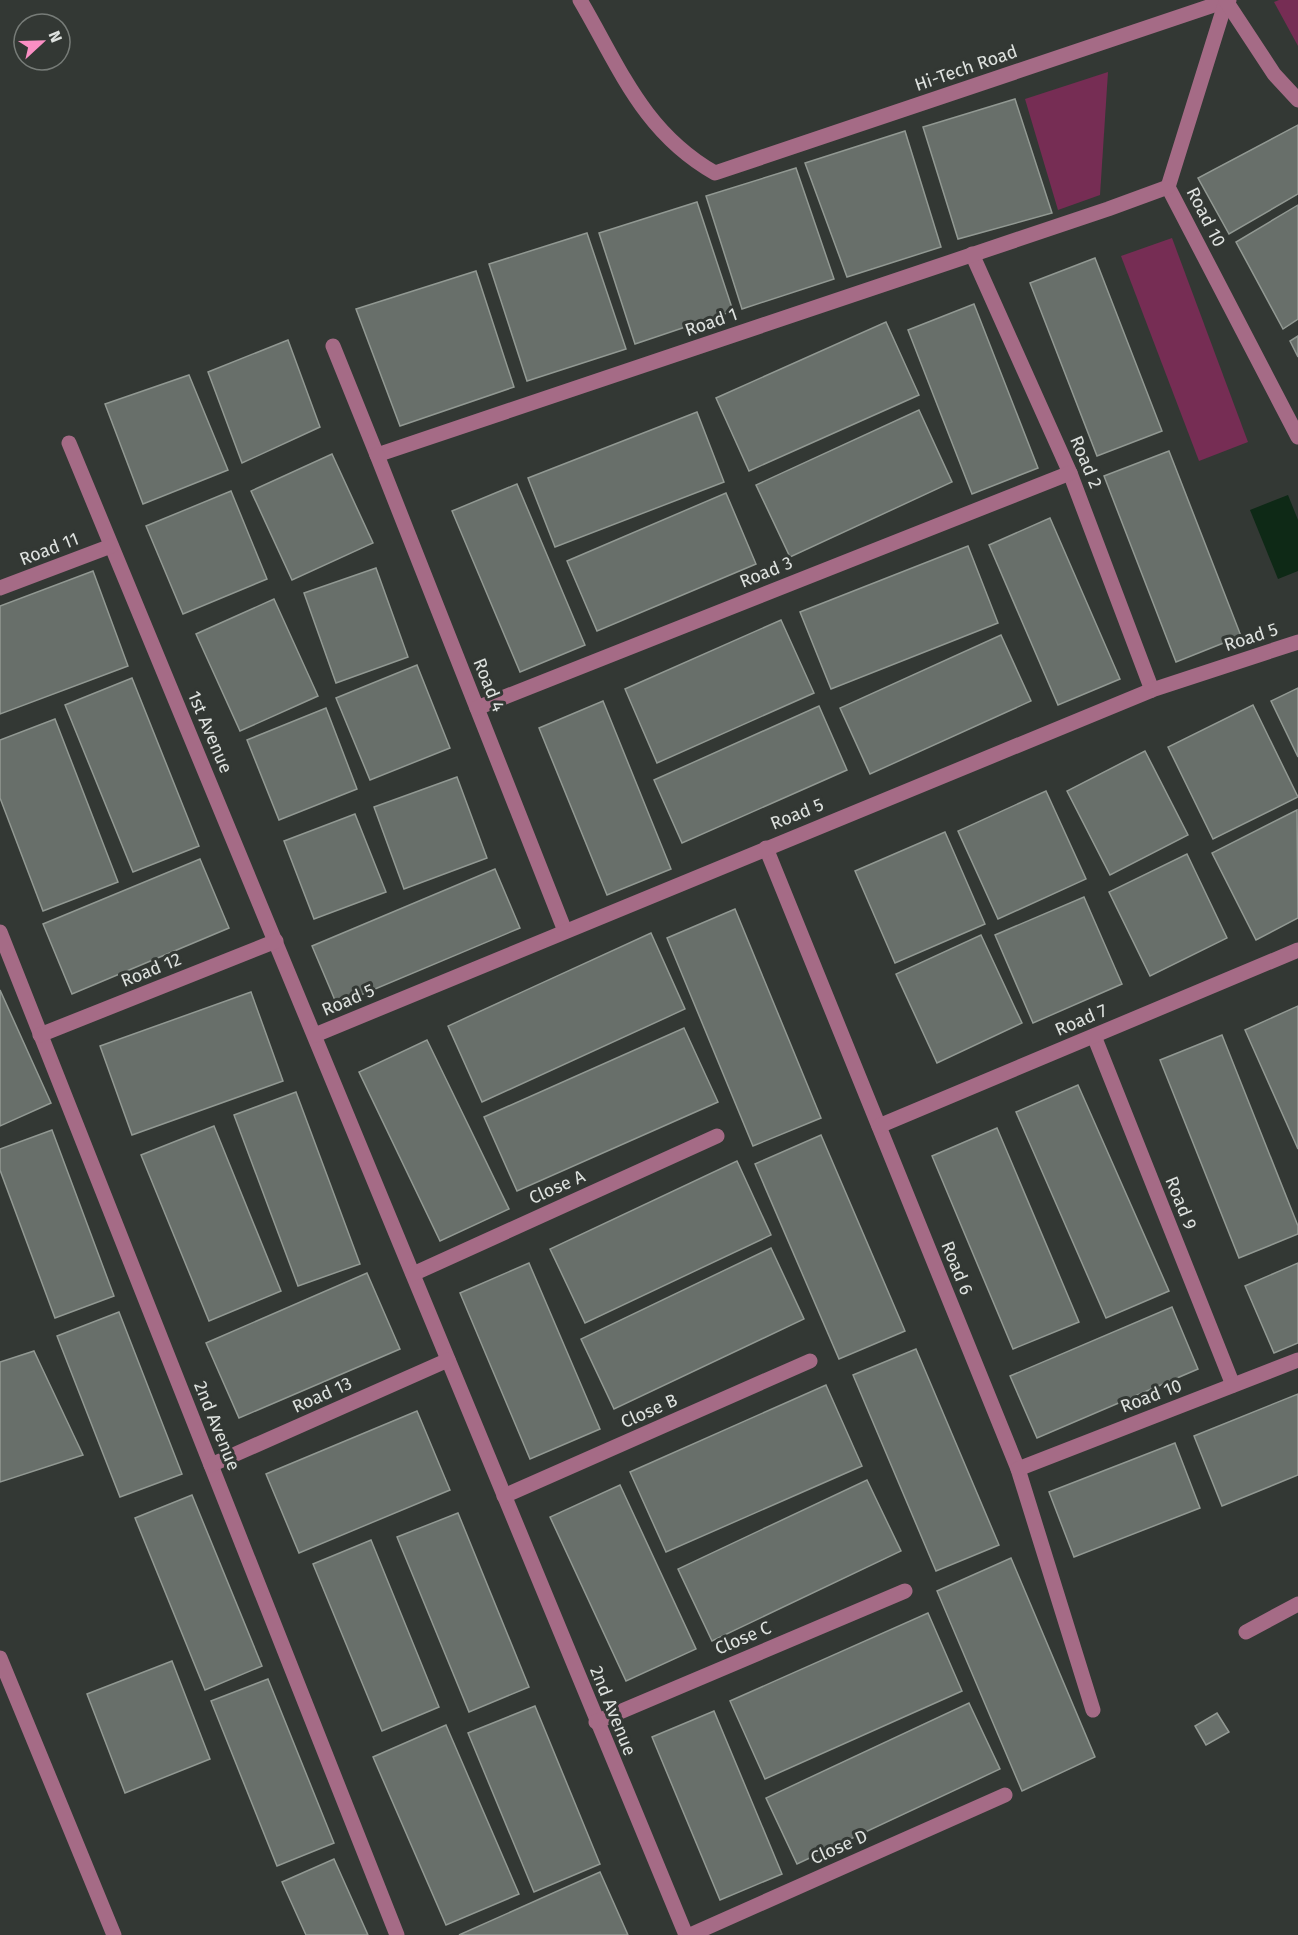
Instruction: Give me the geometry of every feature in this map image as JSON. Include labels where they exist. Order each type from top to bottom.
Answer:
[{"type":"street","name":"Hi-Tech Road","points":[[580,0],[637,101],[664,134],[696,162],[715,173],[1228,1]]},
{"type":"street","points":[[1228,1],[1274,75],[1298,100]]},
{"type":"street","name":"Road 10","points":[[1228,1],[1168,187],[1298,437]]},
{"type":"street","name":"Road 1","points":[[377,455],[1168,187]]},
{"type":"street","name":"Road 2","points":[[972,254],[1070,472],[1152,690]]},
{"type":"street","points":[[333,346],[377,455]]},
{"type":"street","name":"1st Avenue","points":[[69,443],[315,1035]]},
{"type":"street","name":"Road 4","points":[[377,455],[565,931]]},
{"type":"street","name":"Road 3","points":[[477,708],[1070,472]]},
{"type":"street","name":"Road 11","points":[[0,588],[111,546]]},
{"type":"street","name":"Road 5","points":[[315,1035],[1152,690],[1298,642]]},
{"type":"street","name":"Road 6","points":[[766,848],[1018,1469],[1092,1710]]},
{"type":"street","name":"2nd Avenue","points":[[0,932],[397,1935]]},
{"type":"street","name":"Road 12","points":[[40,1035],[276,941]]},
{"type":"street","name":"Road 7","points":[[879,1126],[1298,950]]},
{"type":"street","name":"2nd Avenue","points":[[315,1035],[596,1722],[686,1935]]},
{"type":"street","name":"Road 9","points":[[1094,1036],[1233,1385]]},
{"type":"street","name":"Close A","points":[[413,1274],[717,1136]]},
{"type":"street","name":"Road 13","points":[[211,1465],[448,1360]]},
{"type":"street","name":"Road 10","points":[[1018,1469],[1298,1360]]},
{"type":"street","name":"Close B","points":[[504,1496],[810,1361]]},
{"type":"street","name":"Close C","points":[[596,1722],[906,1591]]},
{"type":"street","points":[[1246,1632],[1298,1604]]},
{"type":"street","points":[[0,1658],[114,1935]]},
{"type":"street","name":"Close D","points":[[690,1935],[1005,1795]]},
{"type":"shaded area","points":[[1298,0],[1298,46],[1274,2]]},
{"type":"shaded area","points":[[1108,72],[1100,195],[1058,210],[1025,99]]},
{"type":"shaded area","points":[[1172,238],[1248,442],[1199,461],[1121,256]]},
{"type":"shaded area","points":[[1288,495],[1298,520],[1298,571],[1278,579],[1250,510]]},
{"type":"building","points":[[1015,99],[1052,213],[958,239],[923,127]]},
{"type":"building","points":[[1298,125],[1298,194],[1229,234],[1198,178]]},
{"type":"building","points":[[905,131],[941,247],[847,277],[805,163]]},
{"type":"building","points":[[796,168],[834,279],[742,309],[706,196]]},
{"type":"building","points":[[697,202],[733,311],[635,344],[599,233]]},
{"type":"building","points":[[1298,205],[1298,319],[1283,329],[1236,242]]},
{"type":"building","points":[[587,233],[626,349],[527,381],[489,264]]},
{"type":"building","points":[[1095,258],[1162,431],[1097,456],[1030,283]]},
{"type":"building","points":[[476,271],[514,387],[400,426],[356,309]]},
{"type":"building","points":[[974,304],[1038,468],[972,494],[908,330]]},
{"type":"building","points":[[886,322],[919,395],[749,471],[716,398]]},
{"type":"building","points":[[1298,336],[1298,357],[1290,341]]},
{"type":"building","points":[[288,340],[320,427],[242,463],[208,372]]},
{"type":"building","points":[[189,375],[228,470],[143,504],[105,404]]},
{"type":"building","points":[[919,410],[952,482],[790,557],[756,485]]},
{"type":"building","points":[[697,412],[724,482],[555,547],[528,478]]},
{"type":"building","points":[[1169,451],[1241,636],[1176,662],[1104,476]]},
{"type":"building","points":[[332,454],[373,543],[292,580],[251,491]]},
{"type":"building","points":[[517,484],[585,645],[520,672],[452,511]]},
{"type":"building","points":[[231,491],[267,579],[183,614],[146,526]]},
{"type":"building","points":[[726,493],[756,564],[597,631],[567,561]]},
{"type":"building","points":[[1050,518],[1120,679],[1058,705],[989,545]]},
{"type":"building","points":[[968,546],[998,623],[831,689],[800,612]]},
{"type":"building","points":[[376,568],[408,657],[336,683],[304,593]]},
{"type":"building","points":[[93,571],[128,666],[0,714],[0,606]]},
{"type":"building","points":[[274,599],[318,696],[240,731],[196,634]]},
{"type":"building","points":[[781,620],[814,693],[657,763],[625,689]]},
{"type":"building","points":[[1001,635],[1031,701],[870,774],[840,708]]},
{"type":"building","points":[[417,665],[450,748],[370,780],[336,698]]},
{"type":"building","points":[[132,678],[199,846],[133,872],[65,705]]},
{"type":"building","points":[[1298,688],[1298,757],[1271,701]]},
{"type":"building","points":[[603,701],[671,869],[607,895],[539,728]]},
{"type":"building","points":[[1253,705],[1298,797],[1213,839],[1168,747]]},
{"type":"building","points":[[819,706],[847,770],[682,843],[654,780]]},
{"type":"building","points":[[326,708],[357,789],[279,820],[247,740]]},
{"type":"building","points":[[55,719],[118,882],[43,911],[0,798],[0,740]]},
{"type":"building","points":[[1145,751],[1188,835],[1110,875],[1067,791]]},
{"type":"building","points":[[457,777],[487,858],[404,889],[374,807]]},
{"type":"building","points":[[1046,791],[1086,879],[998,919],[958,831]]},
{"type":"building","points":[[1297,810],[1298,918],[1256,940],[1212,853]]},
{"type":"building","points":[[355,814],[386,892],[314,919],[284,841]]},
{"type":"building","points":[[945,832],[985,924],[895,963],[855,871]]},
{"type":"building","points":[[1187,854],[1227,938],[1150,976],[1109,892]]},
{"type":"building","points":[[200,859],[229,928],[72,994],[43,924]]},
{"type":"building","points":[[495,869],[520,928],[337,1005],[312,946]]},
{"type":"building","points":[[1084,897],[1122,984],[1033,1023],[995,935]]},
{"type":"building","points":[[735,909],[821,1118],[753,1146],[667,938]]},
{"type":"building","points":[[651,933],[685,1009],[482,1102],[448,1026]]},
{"type":"building","points":[[981,935],[1022,1023],[937,1063],[896,974]]},
{"type":"building","points":[[0,990],[51,1103],[0,1126]]},
{"type":"building","points":[[251,992],[283,1081],[132,1135],[100,1046]]},
{"type":"building","points":[[1298,1006],[1298,1149],[1245,1030]]},
{"type":"building","points":[[684,1028],[718,1102],[517,1191],[484,1117]]},
{"type":"building","points":[[1222,1035],[1298,1226],[1298,1234],[1239,1258],[1160,1060]]},
{"type":"building","points":[[427,1040],[509,1209],[440,1241],[359,1072]]},
{"type":"building","points":[[1078,1085],[1169,1291],[1106,1318],[1016,1112]]},
{"type":"building","points":[[296,1092],[360,1264],[298,1286],[234,1115]]},
{"type":"building","points":[[214,1126],[281,1291],[209,1321],[141,1155]]},
{"type":"building","points":[[997,1128],[1079,1322],[1013,1349],[932,1156]]},
{"type":"building","points":[[52,1130],[114,1296],[55,1318],[0,1170],[0,1149]]},
{"type":"building","points":[[821,1135],[905,1331],[839,1359],[755,1164]]},
{"type":"building","points":[[737,1161],[771,1235],[585,1323],[550,1249]]},
{"type":"building","points":[[771,1248],[804,1319],[614,1409],[581,1339]]},
{"type":"building","points":[[529,1263],[600,1429],[530,1459],[460,1293]]},
{"type":"building","points":[[1298,1263],[1298,1343],[1274,1353],[1245,1286]]},
{"type":"building","points":[[367,1273],[400,1349],[239,1418],[206,1343]]},
{"type":"building","points":[[1172,1307],[1198,1369],[1037,1438],[1010,1376]]},
{"type":"building","points":[[119,1312],[182,1474],[120,1497],[57,1336]]},
{"type":"building","points":[[916,1349],[999,1545],[936,1571],[853,1375]]},
{"type":"building","points":[[34,1351],[83,1455],[0,1482],[0,1362]]},
{"type":"building","points":[[826,1385],[862,1466],[666,1552],[630,1472]]},
{"type":"building","points":[[1298,1394],[1298,1475],[1222,1506],[1194,1436]]},
{"type":"building","points":[[417,1411],[450,1490],[299,1553],[266,1474]]},
{"type":"building","points":[[1175,1443],[1200,1508],[1074,1557],[1049,1492]]},
{"type":"building","points":[[867,1480],[901,1551],[712,1641],[678,1569]]},
{"type":"building","points":[[620,1485],[696,1649],[626,1681],[550,1517]]},
{"type":"building","points":[[192,1495],[262,1666],[205,1690],[135,1518]]},
{"type":"building","points":[[458,1513],[529,1687],[469,1712],[397,1537]]},
{"type":"building","points":[[371,1540],[439,1707],[382,1731],[313,1564]]},
{"type":"building","points":[[1011,1558],[1095,1757],[1022,1791],[937,1591]]},
{"type":"building","points":[[928,1613],[962,1691],[765,1779],[730,1701]]},
{"type":"building","points":[[172,1661],[210,1759],[125,1793],[87,1694]]},
{"type":"building","points":[[268,1679],[334,1843],[277,1866],[211,1701]]},
{"type":"building","points":[[969,1703],[1000,1769],[797,1864],[766,1798]]},
{"type":"building","points":[[535,1706],[600,1864],[534,1892],[468,1733]]},
{"type":"building","points":[[714,1711],[782,1874],[720,1900],[652,1737]]},
{"type":"building","points":[[1217,1713],[1229,1732],[1206,1745],[1195,1726]]},
{"type":"building","points":[[446,1725],[519,1894],[446,1925],[373,1757]]},
{"type":"building","points":[[334,1859],[368,1935],[306,1935],[282,1882]]},
{"type":"building","points":[[600,1872],[628,1935],[459,1935]]}]
